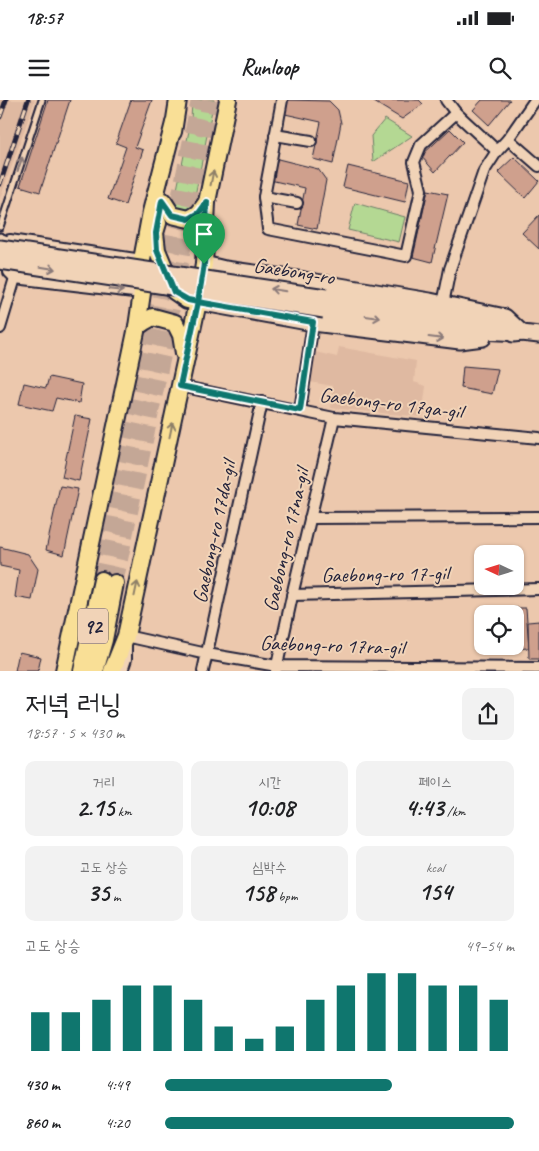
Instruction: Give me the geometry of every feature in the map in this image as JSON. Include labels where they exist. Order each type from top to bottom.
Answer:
[{"type":"main road","points":[[64,671],[137,327],[142,293],[142,260],[151,212],[174,123],[178,100]]},
{"type":"main road","points":[[112,671],[126,636],[198,302],[204,264],[207,202],[228,100]]},
{"type":"main road","points":[[174,123],[170,167],[156,233],[157,250],[174,292],[188,300],[313,322],[460,341],[522,333]]},
{"type":"main road","points":[[162,201],[172,215],[189,219],[199,213],[207,202]]},
{"type":"main road","name":"Gaebong-ro","points":[[3,241],[460,330],[539,335]]},
{"type":"main road","name":"Gaebong-ro","points":[[0,261],[325,303],[441,309]]},
{"type":"main road","points":[[204,264],[225,269],[304,280],[441,309],[505,317],[522,333]]},
{"type":"main road","points":[[137,327],[153,317],[175,323],[181,335],[185,360]]},
{"type":"main road","name":"92","points":[[82,671],[109,581],[104,640],[95,671]]},
{"type":"street","points":[[282,100],[264,198],[268,229],[406,256],[421,190],[414,162],[421,145],[456,113]]},
{"type":"street","points":[[446,100],[456,113],[497,151]]},
{"type":"street","points":[[441,309],[450,269],[484,171],[535,100]]},
{"type":"street","points":[[275,135],[311,141]]},
{"type":"street","points":[[508,139],[539,166]]},
{"type":"street","points":[[264,198],[297,203]]},
{"type":"street","points":[[3,241],[142,260]]},
{"type":"street","points":[[21,242],[12,251],[9,272],[15,278],[142,293]]},
{"type":"street","points":[[0,328],[15,278]]},
{"type":"street","points":[[300,410],[313,322]]},
{"type":"street","name":"Gaebong-ro 17ga-gil","points":[[180,386],[334,418],[539,438]]},
{"type":"street","name":"Gaebong-ro 17da-gil","points":[[203,671],[262,402]]},
{"type":"street","name":"Gaebong-ro 17na-gil","points":[[277,668],[292,595],[334,418]]},
{"type":"street","points":[[310,518],[539,517]]},
{"type":"street","name":"Gaebong-ro 17-gil","points":[[292,595],[539,589]]},
{"type":"street","points":[[122,671],[126,659],[126,636]]},
{"type":"street","name":"Gaebong-ro 17ra-gil","points":[[126,636],[277,668],[539,668]]},
{"type":"lane","points":[[0,227],[42,100]]},
{"type":"shaded area","points":[[0,100],[35,100],[0,199]]},
{"type":"shaded area","points":[[339,347],[416,361],[414,382],[426,386],[422,417],[331,408],[333,386],[310,382],[315,352],[337,357]]},
{"type":"green space","points":[[192,100],[214,100],[193,206],[189,211],[180,212],[174,204],[191,121]]},
{"type":"green space","points":[[385,119],[412,136],[373,162],[371,136]]},
{"type":"green space","points":[[355,203],[405,217],[399,242],[348,230]]},
{"type":"building","points":[[48,100],[70,100],[40,192],[20,186]]},
{"type":"building","points":[[131,100],[152,100],[135,147],[143,150],[125,205],[108,199],[126,147],[116,143]]},
{"type":"building","points":[[288,100],[329,101],[338,110],[341,123],[333,164],[313,159],[321,122],[285,114]]},
{"type":"building","points":[[376,100],[419,100],[423,104],[402,119],[374,102]]},
{"type":"building","points":[[482,100],[510,100],[489,125],[473,110]]},
{"type":"building","points":[[450,129],[463,142],[435,172],[421,156]]},
{"type":"building","points":[[514,157],[539,181],[525,198],[498,172]]},
{"type":"building","points":[[274,158],[318,169],[326,180],[317,229],[298,225],[305,188],[270,180]]},
{"type":"building","points":[[348,166],[409,181],[405,202],[343,187]]},
{"type":"building","points":[[428,190],[448,194],[432,262],[413,257]]},
{"type":"building","points":[[539,215],[539,249],[522,233]]},
{"type":"building","points":[[463,366],[498,369],[492,394],[461,388]]},
{"type":"building","points":[[49,377],[82,384],[79,403],[56,398],[52,411],[19,404],[24,383],[46,388]]},
{"type":"building","points":[[75,416],[92,419],[79,481],[62,477]]},
{"type":"building","points":[[60,486],[78,489],[64,555],[46,550]]},
{"type":"building","points":[[0,547],[28,554],[38,569],[32,600],[15,597],[19,570],[0,566]]},
{"type":"building","points":[[524,608],[526,608],[529,648],[524,648]]},
{"type":"building","points":[[539,621],[539,659],[529,659],[528,622]]},
{"type":"building","points":[[19,652],[41,657],[38,671],[15,671]]},
{"type":"tunnel","points":[[102,580],[199,100]]},
{"type":"tunnel","points":[[115,583],[166,341],[210,100]]},
{"type":"railway","points":[[0,117],[6,100]]},
{"type":"railway","points":[[0,184],[28,100]]},
{"type":"route","points":[[204,264],[198,302],[313,322],[300,410],[180,386],[198,302],[188,300],[174,292],[157,250],[156,233],[162,201],[172,215],[189,219],[199,213],[207,202],[204,264]]}]
